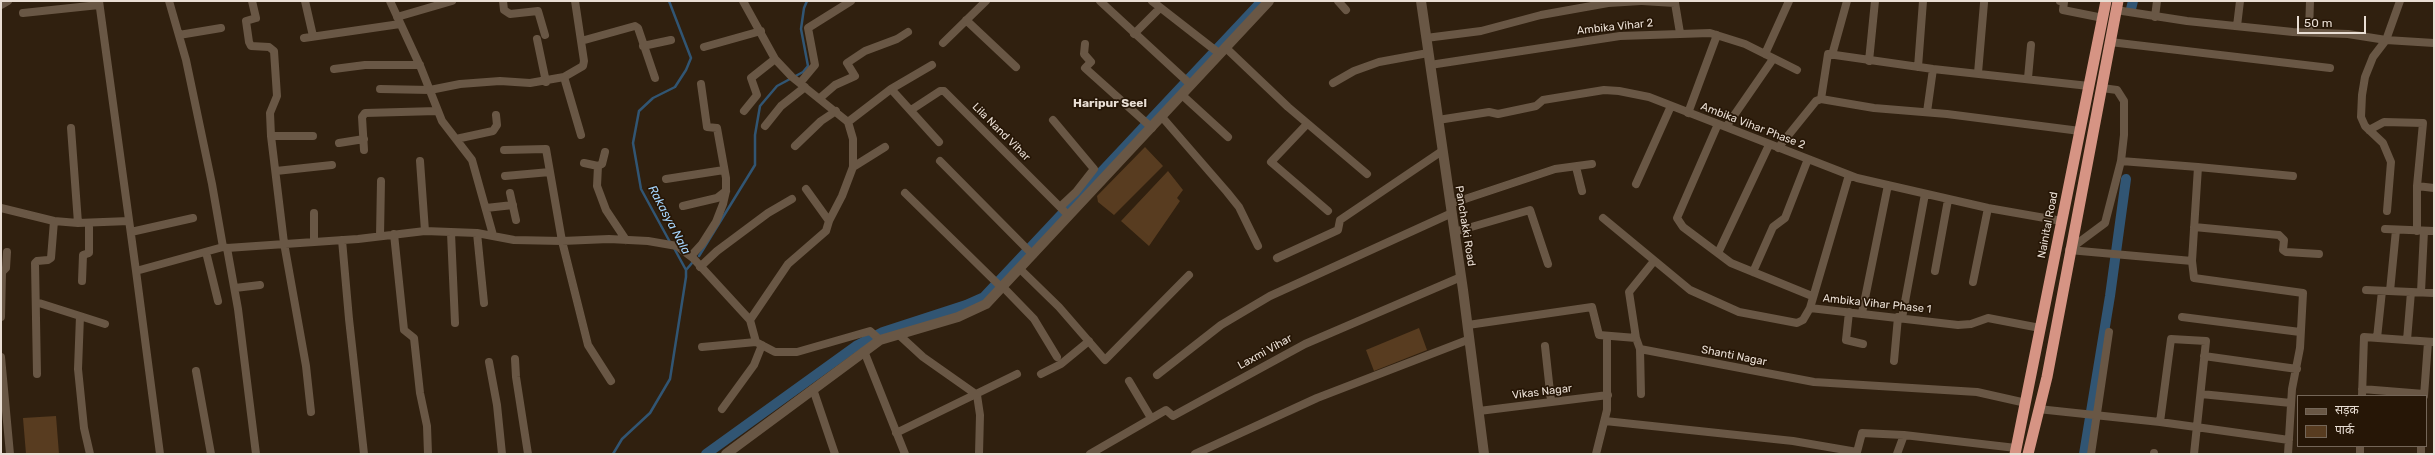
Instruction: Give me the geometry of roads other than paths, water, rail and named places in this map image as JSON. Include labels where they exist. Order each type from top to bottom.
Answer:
[{"type":"highway","name":"Nainital Road","points":[[2016,451],[2106,1]]},
{"type":"highway","points":[[2028,454],[2054,332],[2117,6]]},
{"type":"highway","points":[[2095,54],[2107,57]]},
{"type":"highway","points":[[2089,86],[2102,88]]},
{"type":"highway","points":[[2062,221],[2074,223]]},
{"type":"highway","points":[[2057,248],[2069,250]]},
{"type":"highway","points":[[2040,328],[2054,332]]},
{"type":"main road","points":[[726,454],[864,351],[876,336],[898,334],[980,308],[1000,286],[1020,269],[1030,251],[1064,211],[1148,125],[1162,117],[1182,95],[1188,82],[1269,1]]},
{"type":"main road","name":"Panchakki Road","points":[[1420,1],[1470,339],[1484,454]]},
{"type":"street","points":[[1,5],[8,1]]},
{"type":"street","points":[[169,1],[179,35],[234,288],[256,454]]},
{"type":"street","points":[[252,1],[256,18],[246,20],[249,42],[251,46],[269,47],[274,51],[277,96],[270,113],[271,136],[284,243],[306,366],[311,412]]},
{"type":"street","points":[[305,1],[313,36]]},
{"type":"street","points":[[390,1],[420,65],[442,121],[472,160],[493,235]]},
{"type":"street","points":[[304,38],[399,20],[452,1]]},
{"type":"street","points":[[503,1],[504,10],[510,14],[538,11],[545,35]]},
{"type":"street","points":[[380,89],[430,90],[460,84],[500,81],[530,83],[546,82],[564,77],[582,66],[581,42],[575,1]]},
{"type":"street","points":[[743,1],[761,31],[775,59],[799,82],[848,122],[853,139],[853,168],[842,196],[829,220],[826,231],[788,264],[750,320]]},
{"type":"street","points":[[765,126],[799,82],[815,65],[808,28],[851,1]]},
{"type":"street","points":[[1100,1],[1134,34],[1188,82]]},
{"type":"street","points":[[1152,1],[1219,51],[1367,174]]},
{"type":"street","points":[[1338,1],[1346,10]]},
{"type":"street","points":[[1426,38],[1482,31],[1541,15],[1608,3],[1642,1],[1675,2],[1680,33]]},
{"type":"street","points":[[1765,54],[1789,1]]},
{"type":"street","points":[[1832,55],[1847,1]]},
{"type":"street","points":[[1869,61],[1874,1]]},
{"type":"street","points":[[1918,67],[1923,1]]},
{"type":"street","points":[[2060,1],[2064,2],[2063,10],[2103,18]]},
{"type":"street","points":[[2155,17],[2157,1]]},
{"type":"street","points":[[2237,26],[2240,1]]},
{"type":"street","points":[[2309,32],[2310,1]]},
{"type":"street","points":[[2386,211],[2391,162],[2383,144],[2369,130],[2361,117],[2364,77],[2374,57],[2386,40],[2400,1]]},
{"type":"street","points":[[943,43],[982,2]]},
{"type":"street","points":[[1978,73],[1984,2]]},
{"type":"street","points":[[24,13],[99,3],[160,454]]},
{"type":"street","points":[[2117,6],[2155,17],[2237,26],[2348,34],[2386,40],[2434,43]]},
{"type":"street","points":[[1134,34],[1160,8]]},
{"type":"street","points":[[966,20],[1016,67]]},
{"type":"street","points":[[581,42],[631,25],[638,28],[655,78]]},
{"type":"street","points":[[179,35],[221,28]]},
{"type":"street","points":[[704,47],[761,31]]},
{"type":"street","points":[[820,98],[835,85],[855,76],[846,63],[865,51],[897,40],[908,32]]},
{"type":"street","name":"Ambika Vihar 2","points":[[1430,66],[1620,36],[1680,33],[1717,35],[1745,44],[1797,70]]},
{"type":"street","points":[[1688,112],[1717,35]]},
{"type":"street","points":[[537,39],[546,82]]},
{"type":"street","points":[[643,46],[671,40]]},
{"type":"street","points":[[2110,42],[2330,68]]},
{"type":"street","points":[[1086,44],[1084,54],[1091,62],[1085,68],[1148,125]]},
{"type":"street","points":[[2028,78],[2031,45]]},
{"type":"street","points":[[1333,83],[1354,71],[1379,62],[1428,53]]},
{"type":"street","points":[[1821,99],[1828,54],[1933,69],[2028,78],[2089,86]]},
{"type":"street","points":[[744,111],[757,95],[751,78],[775,59]]},
{"type":"street","points":[[1773,59],[1722,126],[1678,218],[1683,227],[1731,263],[1812,296]]},
{"type":"street","points":[[334,69],[365,65],[420,65]]},
{"type":"street","points":[[848,122],[891,89],[932,65]]},
{"type":"street","points":[[1927,112],[1933,69]]},
{"type":"street","points":[[564,77],[581,136]]},
{"type":"street","points":[[690,256],[702,244],[716,222],[726,191],[717,128],[707,128],[700,84]]},
{"type":"street","points":[[2069,250],[2106,223],[2121,162],[2124,135],[2124,101],[2117,90],[2102,88]]},
{"type":"street","points":[[891,89],[939,142]]},
{"type":"street","name":"Ambika Vihar Phase 2","points":[[1438,120],[1489,112],[1498,114],[1536,106],[1542,100],[1604,90],[1649,97],[1768,145],[1849,175],[1948,200],[2062,221]]},
{"type":"street","name":"Lila Nand Vihar","points":[[911,110],[940,91],[944,91],[1064,211]]},
{"type":"street","points":[[1182,95],[1228,137]]},
{"type":"street","points":[[1778,148],[1816,101],[1821,99],[1874,108],[1927,112],[2080,131]]},
{"type":"street","points":[[1636,184],[1670,106]]},
{"type":"street","points":[[364,150],[362,117],[365,114],[437,111]]},
{"type":"street","points":[[794,146],[821,121],[836,111]]},
{"type":"street","points":[[456,139],[493,131],[497,125],[496,115]]},
{"type":"street","points":[[1162,117],[1227,192],[1238,207],[1258,246]]},
{"type":"street","points":[[1053,120],[1094,169],[1076,192],[1064,211]]},
{"type":"street","points":[[2369,130],[2384,122],[2423,123],[2417,186],[2420,231],[2421,292]]},
{"type":"street","points":[[1307,124],[1271,162],[1328,211]]},
{"type":"street","points":[[71,128],[78,223]]},
{"type":"street","points":[[271,136],[313,136]]},
{"type":"street","points":[[339,143],[364,139]]},
{"type":"street","points":[[1718,253],[1768,145]]},
{"type":"street","points":[[853,168],[885,147]]},
{"type":"street","points":[[504,150],[544,148],[547,152],[562,241],[588,345],[611,381]]},
{"type":"street","points":[[1277,258],[1338,230],[1340,220],[1442,151]]},
{"type":"street","points":[[605,152],[602,164],[598,166],[597,186],[600,198],[626,240]]},
{"type":"street","points":[[1753,272],[1773,227],[1785,218],[1808,159]]},
{"type":"street","points":[[940,161],[1030,251]]},
{"type":"street","points":[[420,162],[424,231]]},
{"type":"street","points":[[2121,162],[2198,167],[2293,176]]},
{"type":"street","points":[[584,163],[598,166]]},
{"type":"street","points":[[1157,375],[1221,325],[1270,296],[1451,208],[1555,169],[1592,164]]},
{"type":"street","points":[[276,171],[332,165]]},
{"type":"street","points":[[1576,166],[1582,191]]},
{"type":"street","points":[[2198,167],[2192,261],[2194,278],[2303,293],[2297,368],[2291,403],[2288,454]]},
{"type":"street","points":[[666,179],[724,170]]},
{"type":"street","points":[[505,176],[532,172],[550,172]]},
{"type":"street","points":[[1810,308],[1812,296],[1849,175]]},
{"type":"street","points":[[380,236],[381,181]]},
{"type":"street","points":[[1862,313],[1888,185]]},
{"type":"street","points":[[2417,186],[2434,188]]},
{"type":"street","points":[[806,189],[829,220]]},
{"type":"street","points":[[683,206],[717,198],[726,191]]},
{"type":"street","points":[[510,193],[516,220]]},
{"type":"street","points":[[905,194],[1034,319],[1057,356]]},
{"type":"street","points":[[1894,360],[1900,317],[1925,194]]},
{"type":"street","points":[[700,267],[717,251],[792,198]]},
{"type":"street","points":[[1935,271],[1948,200]]},
{"type":"street","points":[[486,208],[513,205]]},
{"type":"street","points":[[1,208],[54,221],[89,223],[129,221]]},
{"type":"street","points":[[1973,282],[1988,208]]},
{"type":"street","points":[[1454,232],[1530,210],[1548,264]]},
{"type":"street","points":[[314,213],[314,241]]},
{"type":"street","points":[[130,232],[193,218]]},
{"type":"street","name":"Ambika Vihar Phase 1","points":[[1603,218],[1690,290],[1739,312],[1797,323],[1803,320],[1810,308],[1900,317],[1958,325],[1971,324],[1988,318],[2040,328]]},
{"type":"street","points":[[37,374],[35,263],[37,261],[48,260],[51,258],[54,221]]},
{"type":"street","points":[[82,281],[82,256],[89,253],[89,223]]},
{"type":"street","points":[[2194,227],[2279,235],[2284,240],[2283,250],[2286,252],[2319,254]]},
{"type":"street","points":[[2385,229],[2434,231]]},
{"type":"street","points":[[2377,338],[2396,230]]},
{"type":"street","points":[[136,271],[225,247],[342,240],[424,231],[477,233],[514,240],[626,240],[677,246],[690,256],[750,320],[759,344],[754,365],[722,409]]},
{"type":"street","points":[[451,233],[455,323]]},
{"type":"street","points":[[477,233],[484,303]]},
{"type":"street","points":[[394,234],[404,330],[414,338],[420,393],[427,426],[428,454]]},
{"type":"street","points":[[342,240],[364,454]]},
{"type":"street","points":[[2069,250],[2112,252],[2192,261]]},
{"type":"street","points":[[1,317],[2,272],[6,268],[7,252]]},
{"type":"street","points":[[206,252],[218,302]]},
{"type":"street","points":[[1641,394],[1640,349],[1636,338],[1629,292],[1654,261]]},
{"type":"street","points":[[1020,269],[1059,307],[1105,360],[1188,275]]},
{"type":"street","name":"Laxmi Vihar","points":[[1090,454],[1166,410],[1173,416],[1305,344],[1461,277]]},
{"type":"street","points":[[234,288],[260,285]]},
{"type":"street","points":[[2366,290],[2434,293]]},
{"type":"street","points":[[2407,340],[2411,292]]},
{"type":"street","points":[[36,302],[105,324]]},
{"type":"street","points":[[1468,325],[1592,307],[1599,335],[1607,337],[1636,338]]},
{"type":"street","points":[[1849,312],[1846,340],[1863,344]]},
{"type":"street","points":[[80,316],[78,369],[84,428],[90,454]]},
{"type":"street","points":[[2182,317],[2300,332]]},
{"type":"street","points":[[702,347],[759,344],[775,352],[797,352],[870,331],[876,336]]},
{"type":"street","points":[[2091,454],[2093,417],[2109,332]]},
{"type":"street","points":[[898,334],[923,357],[977,395],[980,415],[978,454]]},
{"type":"street","points":[[1596,454],[1605,421],[1608,395],[1607,337]]},
{"type":"street","points":[[2364,337],[2407,340],[2431,342],[2424,395],[2362,393],[2364,337]]},
{"type":"street","points":[[1195,454],[1317,398],[1470,339]]},
{"type":"street","points":[[2160,422],[2171,339],[2206,341],[2198,428],[2194,454]]},
{"type":"street","points":[[1041,374],[1061,364],[1089,341]]},
{"type":"street","points":[[1545,346],[1551,401]]},
{"type":"street","name":"Shanti Nagar","points":[[1640,349],[1814,382],[1977,392],[2026,403]]},
{"type":"street","points":[[864,351],[905,454]]},
{"type":"street","points":[[2204,356],[2297,368]]},
{"type":"street","points":[[1,357],[10,454]]},
{"type":"street","points":[[516,359],[516,377],[528,454]]},
{"type":"street","points":[[489,362],[497,405],[502,454]]},
{"type":"street","points":[[196,371],[211,454]]},
{"type":"street","points":[[896,433],[977,395],[1017,374]]},
{"type":"street","points":[[1129,381],[1151,418]]},
{"type":"street","points":[[812,389],[835,454]]},
{"type":"street","points":[[2201,394],[2291,403]]},
{"type":"street","name":"Vikas Nagar","points":[[1479,411],[1608,395]]},
{"type":"street","points":[[2038,410],[2093,417],[2160,422],[2289,440]]},
{"type":"street","points":[[1605,421],[1793,441],[1857,452],[1862,433],[1904,435],[2016,451]]},
{"type":"street","points":[[1897,454],[1904,435]]},
{"type":"waterway","name":"Rakasya Nala","points":[[669,1],[691,58],[686,70],[675,87],[653,98],[639,111],[633,143],[641,189],[671,244]]},
{"type":"waterway","points":[[699,256],[755,165],[755,135],[760,106],[777,86],[803,72],[808,66],[801,29],[804,8],[807,1]]},
{"type":"waterway","points":[[706,454],[856,346],[883,332],[966,305],[984,297],[1262,1]]},
{"type":"waterway","points":[[2131,9],[2133,1]]},
{"type":"waterway","points":[[2084,454],[2110,296],[2126,179]]},
{"type":"waterway","name":"Rakasya Nala","points":[[613,454],[622,439],[650,413],[670,379],[686,277],[686,270],[674,248]]},
{"type":"waterway","points":[[686,270],[692,263]]},
{"type":"district","name":"Haripur Seel","points":[[1110,104]]}]
